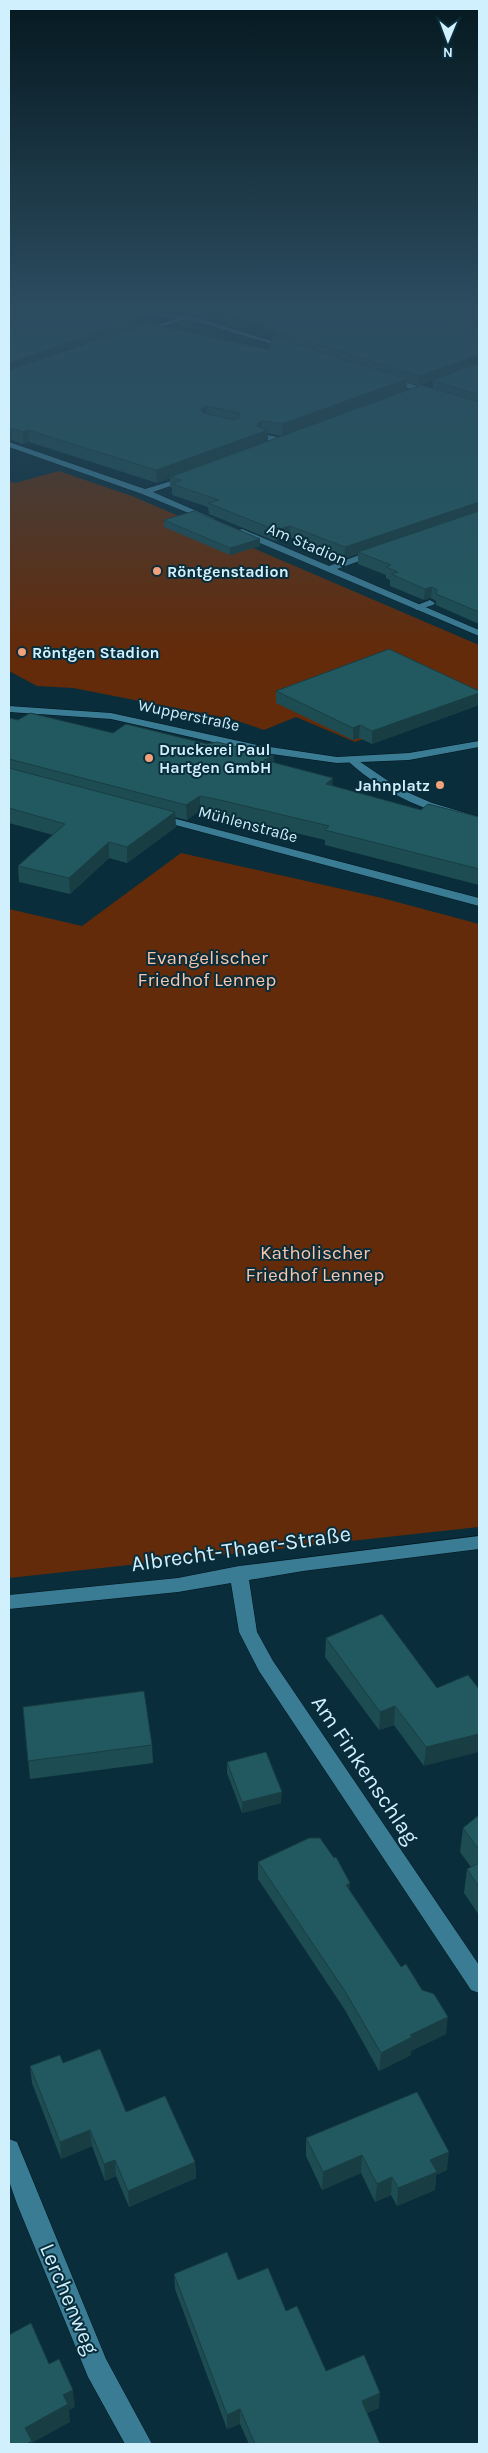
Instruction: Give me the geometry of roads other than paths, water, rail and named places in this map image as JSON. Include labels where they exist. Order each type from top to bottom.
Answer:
[{"type":"street","points":[[263,436],[283,441]]},
{"type":"street","points":[[269,447],[292,438]]},
{"type":"street","points":[[9,444],[144,492],[216,521]]},
{"type":"street","points":[[144,492],[198,473]]},
{"type":"street","name":"Am Stadion","points":[[234,529],[479,634]]},
{"type":"street","points":[[328,569],[385,549]]},
{"type":"street","points":[[417,607],[430,602]]},
{"type":"street","name":"Wupperstraße","points":[[9,709],[66,711],[124,718],[277,751],[353,760],[408,758],[479,744]]},
{"type":"street","points":[[353,760],[367,775],[406,797],[479,821]]},
{"type":"street","name":"Mühlenstraße","points":[[143,813],[479,902]]},
{"type":"street","name":"Albrecht-Thaer-Straße","points":[[9,1602],[178,1585],[239,1573],[479,1542]]},
{"type":"street","name":"Am Finkenschlag","points":[[239,1573],[248,1632],[266,1666],[479,1983]]},
{"type":"street","name":"Lerchenweg","points":[[9,2150],[29,2204],[97,2368],[139,2444]]},
{"type":"place","name":"Röntgenstadion","points":[[157,571]]},
{"type":"place","name":"Röntgen Stadion","points":[[22,652]]},
{"type":"place","name":"Druckerei Paul Hartgen GmbH","points":[[149,758]]},
{"type":"place","name":"Jahnplatz","points":[[440,785]]},
{"type":"park label","name":"Evangelischer Friedhof Lennep","points":[[207,969]]},
{"type":"park label","name":"Katholischer Friedhof Lennep","points":[[315,1264]]}]
